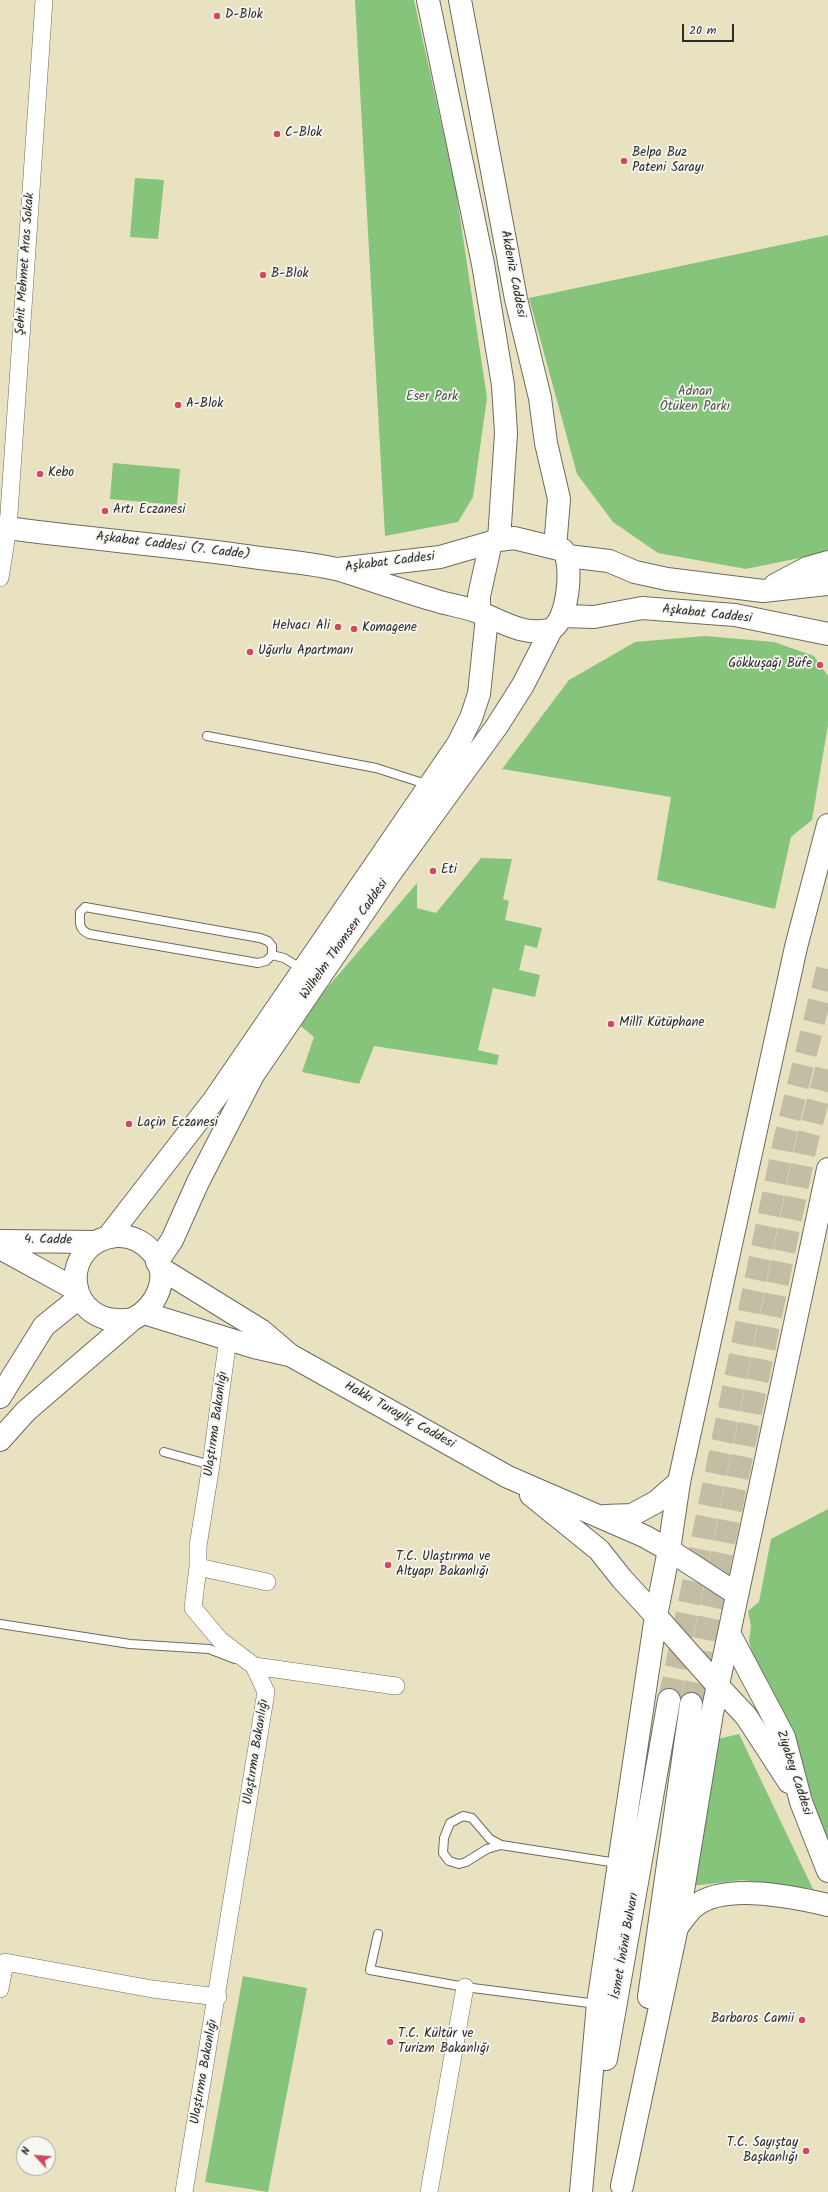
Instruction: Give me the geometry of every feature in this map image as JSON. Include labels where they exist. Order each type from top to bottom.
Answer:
[{"type":"main road","name":"Akdeniz Caddesi","points":[[428,0],[482,264],[503,385],[506,433],[495,541]]},
{"type":"main road","name":"Akdeniz Caddesi","points":[[460,0],[516,300],[540,398],[546,443],[559,499],[562,552]]},
{"type":"main road","name":"Aşkabat Caddesi (7. Cadde)","points":[[4,527],[184,548],[338,570]]},
{"type":"main road","points":[[562,552],[570,577],[557,623],[530,632],[483,615],[479,596],[495,541],[514,538],[562,552],[609,560],[635,572],[667,579],[763,592],[828,584]]},
{"type":"main road","name":"Aşkabat Caddesi","points":[[338,570],[440,557],[495,541]]},
{"type":"main road","points":[[763,592],[807,568],[828,562]]},
{"type":"main road","name":"Aşkabat Caddesi","points":[[338,570],[483,615]]},
{"type":"main road","name":"Aşkabat Caddesi","points":[[557,623],[642,608],[735,615],[828,634]]},
{"type":"main road","name":"Wilhelm Thomsen Caddesi","points":[[102,1239],[214,1100],[302,969],[458,744],[471,718],[479,694],[483,615]]},
{"type":"main road","name":"Wilhelm Thomsen Caddesi","points":[[159,1265],[198,1182],[253,1074],[389,875],[497,726],[523,685],[557,623]]},
{"type":"main road","points":[[582,2192],[598,2004],[656,1616],[669,1550],[679,1482],[796,947],[828,825]]},
{"type":"main road","points":[[621,2189],[678,1927],[718,1686],[828,1168]]},
{"type":"main road","points":[[0,1440],[26,1411],[153,1304],[159,1293],[161,1280],[159,1265],[146,1245],[122,1235],[102,1239],[85,1251],[78,1263],[75,1276],[78,1293],[83,1303],[93,1313],[105,1320],[119,1322],[138,1316]]},
{"type":"main road","name":"4. Cadde","points":[[0,1241],[102,1239]]},
{"type":"main road","name":"4. Cadde","points":[[0,1248],[78,1293]]},
{"type":"main road","name":"Hakkı Turayliç Caddesi","points":[[159,1265],[262,1330],[290,1355],[508,1477],[644,1536],[669,1550],[738,1594]]},
{"type":"main road","points":[[2,1391],[44,1326],[78,1293]]},
{"type":"main road","name":"Hakkı Turayliç Caddesi","points":[[138,1316],[290,1355]]},
{"type":"main road","name":"Hakkı Turayliç Caddesi","points":[[508,1477],[599,1550],[622,1580],[746,1716],[801,1802]]},
{"type":"main road","points":[[599,1516],[632,1515],[656,1502],[679,1482]]},
{"type":"main road","name":"Ziyabey Caddesi","points":[[730,1635],[784,1737],[801,1802],[828,1871]]},
{"type":"main road","name":"İsmet İnönü Bulvarı","points":[[582,2192],[669,1700]]},
{"type":"main road","points":[[621,2189],[691,1704]]},
{"type":"main road","points":[[678,1927],[695,1906],[715,1896],[739,1893],[798,1898],[828,1905]]},
{"type":"street","name":"Şehit Mehmet Aras Sokak","points":[[0,578],[44,0]]},
{"type":"street","name":"Ulaştırma Bakanlığı","points":[[184,2192],[218,1997],[266,1692],[254,1666],[220,1640],[193,1608],[198,1567],[198,1546],[212,1465],[228,1338]]},
{"type":"street","points":[[198,1567],[267,1582]]},
{"type":"street","points":[[254,1666],[396,1686]]},
{"type":"street","points":[[0,1989],[2,1961],[152,1989],[218,1997]]},
{"type":"street","points":[[429,2192],[464,1987]]},
{"type":"lane","points":[[207,736],[376,768],[430,785]]},
{"type":"lane","points":[[85,907],[92,908],[260,938],[268,941],[272,946],[272,955],[266,961],[258,963],[89,934],[82,931],[80,926],[80,912],[85,907]]},
{"type":"lane","points":[[272,955],[284,958],[302,969]]},
{"type":"lane","points":[[164,1452],[212,1465]]},
{"type":"lane","points":[[0,1624],[130,1644],[209,1648],[254,1666]]},
{"type":"lane","points":[[501,1845],[487,1849],[466,1862],[459,1864],[449,1861],[443,1853],[444,1838],[450,1823],[463,1816],[472,1818],[490,1839],[501,1845],[620,1864]]},
{"type":"lane","points":[[378,1934],[370,1970],[464,1987],[598,2004]]},
{"type":"green space","name":"Eser Park","points":[[355,0],[414,0],[456,190],[487,398],[473,497],[458,522],[385,536]]},
{"type":"green space","points":[[135,178],[164,180],[158,239],[130,237]]},
{"type":"green space","name":"Adnan Ötüken Parkı","points":[[828,235],[828,550],[819,554],[746,569],[658,553],[613,522],[577,474],[529,298]]},
{"type":"green space","points":[[113,463],[180,469],[177,505],[110,499]]},
{"type":"green space","points":[[705,636],[774,642],[814,656],[828,676],[828,725],[812,820],[791,837],[775,909],[657,880],[671,797],[502,769],[569,680],[635,642]]},
{"type":"green space","points":[[481,858],[512,859],[503,899],[509,901],[505,920],[542,928],[537,948],[525,945],[519,970],[540,975],[535,997],[493,988],[478,1050],[499,1055],[497,1065],[374,1046],[359,1084],[302,1072],[314,1037],[297,1023],[417,883],[417,908],[436,913]]},
{"type":"green space","points":[[828,1509],[828,1861],[791,1797],[749,1641],[751,1626],[748,1611],[759,1602],[771,1539]]},
{"type":"green space","points":[[739,1734],[813,1889],[742,1880],[692,1886],[718,1739]]},
{"type":"green space","points":[[243,1976],[307,1988],[268,2192],[205,2182]]},
{"type":"tunnel","points":[[669,1700],[784,1141],[828,966]]},
{"type":"tunnel","points":[[691,1704],[806,1146],[828,1062]]},
{"type":"place","name":"D-Blok","points":[[217,16]]},
{"type":"place","name":"C-Blok","points":[[277,134]]},
{"type":"place","name":"Belpa Buz Pateni Sarayı","points":[[624,161]]},
{"type":"place","name":"B-Blok","points":[[263,275]]},
{"type":"place","name":"A-Blok","points":[[178,405]]},
{"type":"place","name":"Kebo","points":[[40,474]]},
{"type":"place","name":"Artı Eczanesi","points":[[105,511]]},
{"type":"place","name":"Helvacı Ali","points":[[338,627]]},
{"type":"place","name":"Komagene","points":[[354,629]]},
{"type":"place","name":"Uğurlu Apartmanı","points":[[250,652]]},
{"type":"place","name":"Gökkuşağı Büfe","points":[[820,665]]},
{"type":"place","name":"Eti","points":[[433,871]]},
{"type":"place","name":"Millî Kütüphane","points":[[611,1024]]},
{"type":"place","name":"Laçin Eczanesi","points":[[129,1124]]},
{"type":"place","name":"T.C. Ulaştırma ve Altyapı Bakanlığı","points":[[388,1565]]},
{"type":"place","name":"Barbaros Camii","points":[[802,2020]]},
{"type":"place","name":"T.C. Kültür ve Turizm Bakanlığı","points":[[390,2042]]},
{"type":"place","name":"T.C. Sayıştay Başkanlığı","points":[[806,2151]]}]
